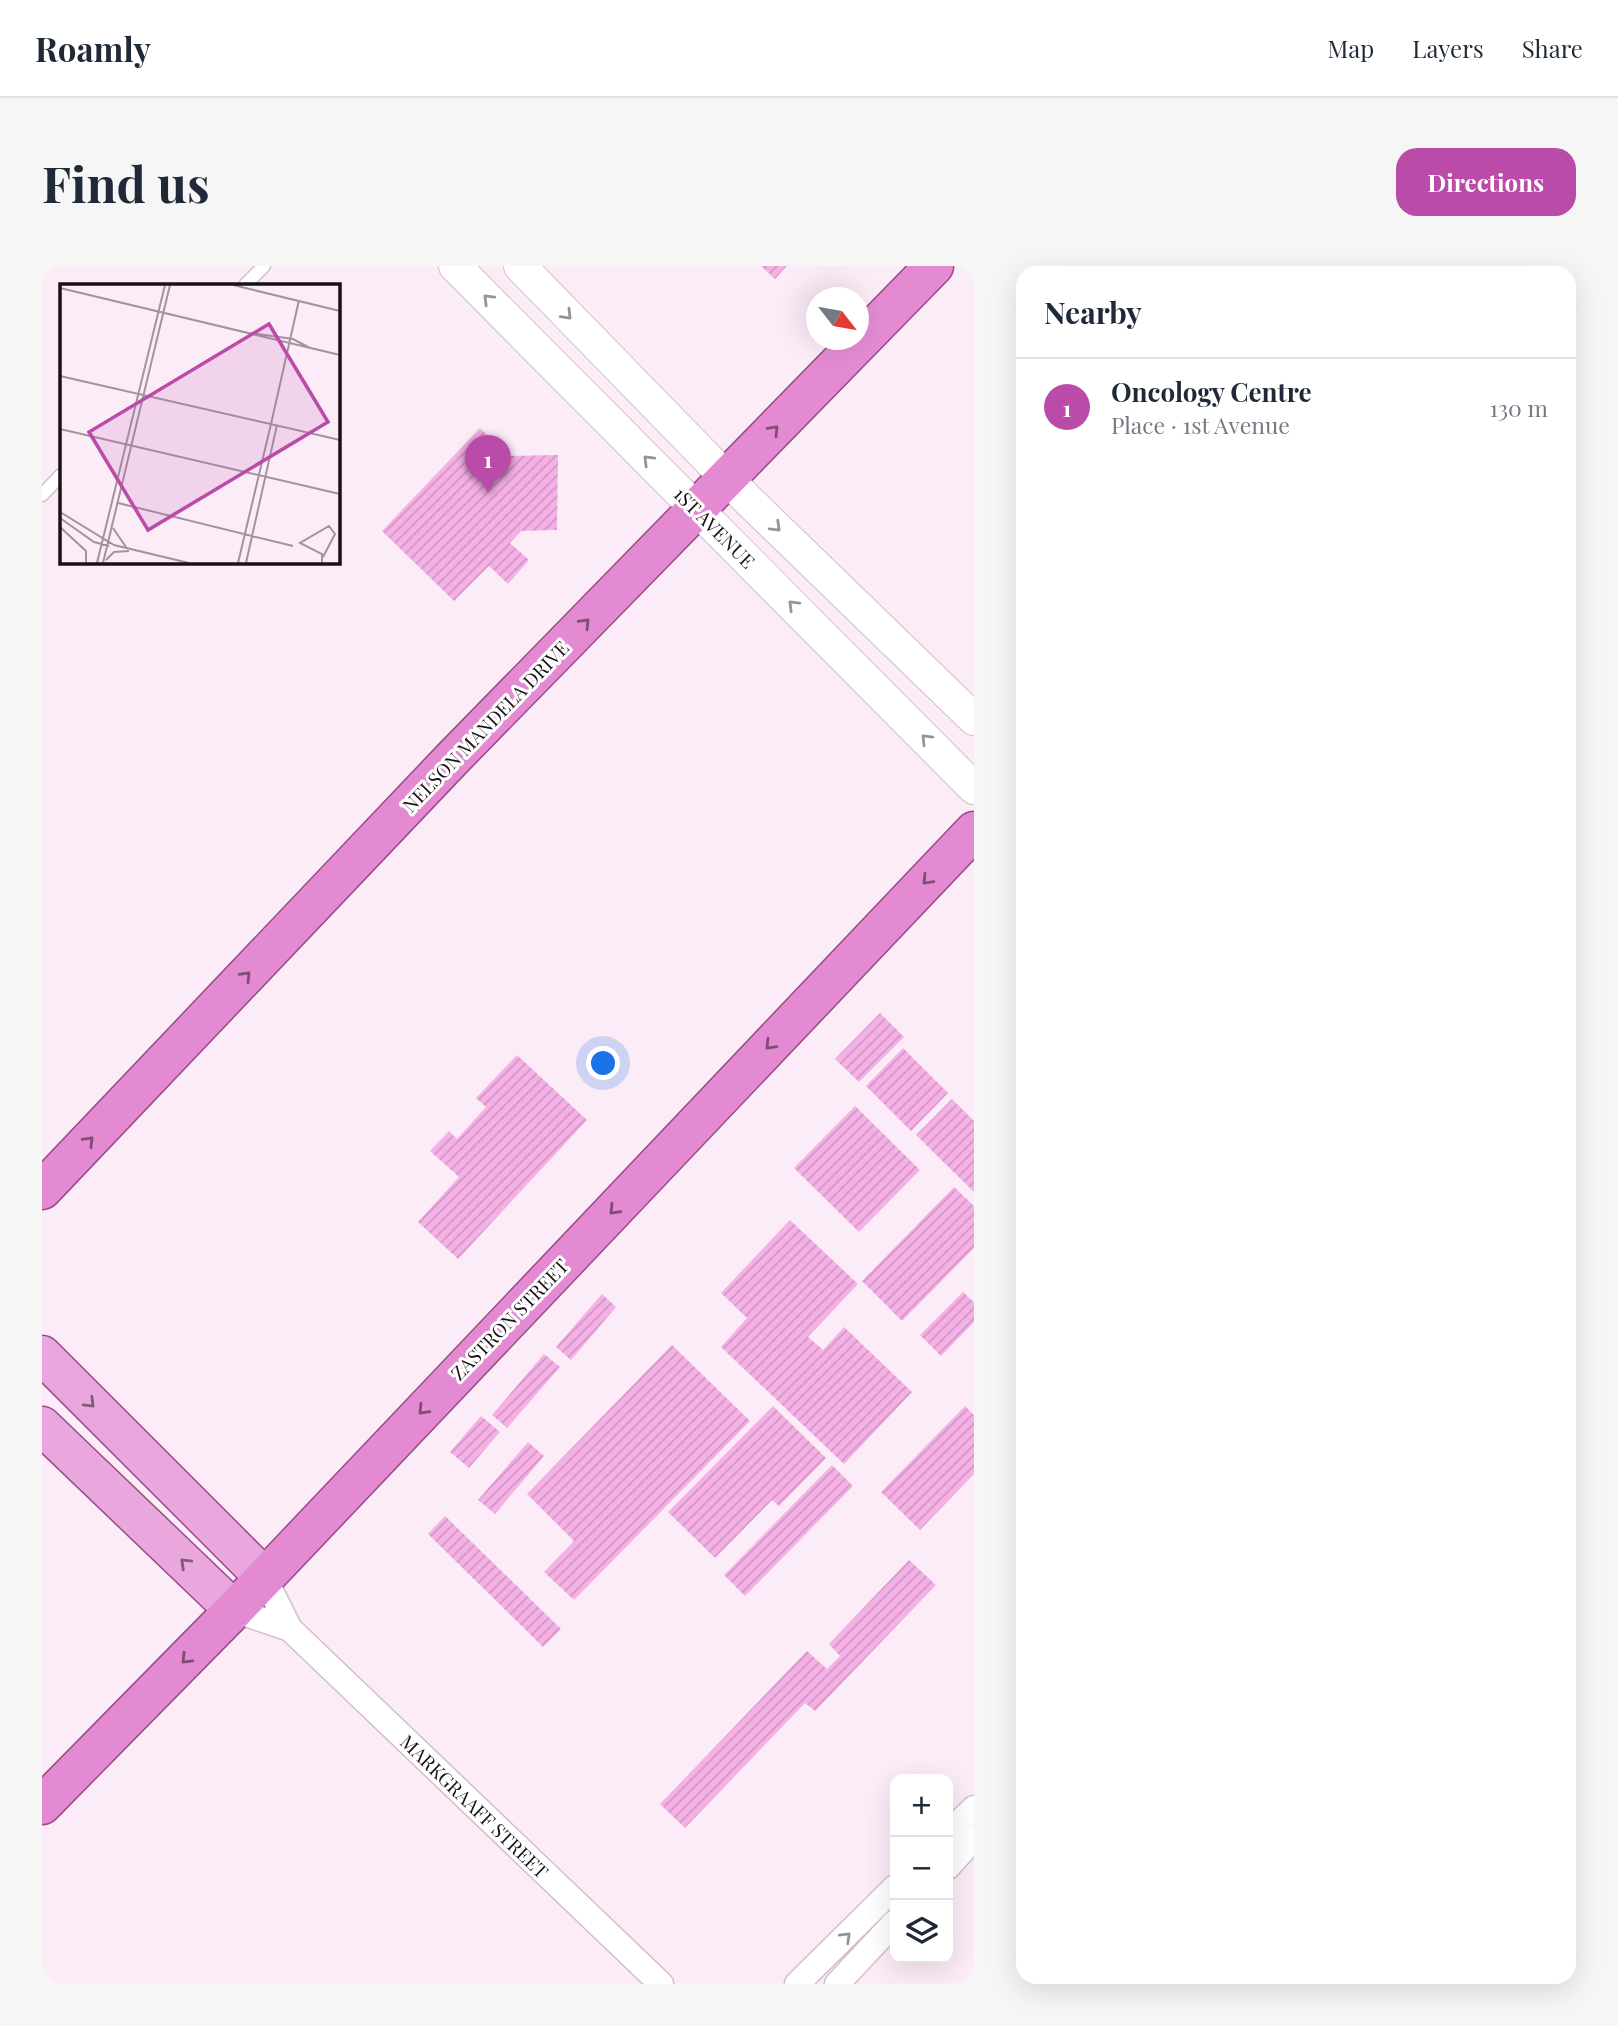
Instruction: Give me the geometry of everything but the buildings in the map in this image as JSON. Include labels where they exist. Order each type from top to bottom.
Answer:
[{"type":"highway","name":"NELSON MANDELA DRIVE","points":[[42,1191],[442,769],[934,266]]},
{"type":"highway","name":"ZASTRON STREET","points":[[42,1805],[234,1610],[974,831]]},
{"type":"main road","name":"MARKGRAAFF STREET","points":[[42,1354],[264,1577]]},
{"type":"main road","name":"MARKGRAAFF STREET","points":[[42,1426],[234,1610]]},
{"type":"street","name":"1ST AVENUE","points":[[455,266],[974,788]]},
{"type":"street","points":[[520,266],[727,479],[974,719]]},
{"type":"street","name":"MARKGRAAFF STREET","points":[[264,1577],[290,1629],[661,1984]]},
{"type":"street","name":"MARKGRAAFF STREET","points":[[234,1610],[290,1629]]},
{"type":"street","points":[[953,1828],[974,1808]]},
{"type":"street","points":[[953,1861],[974,1838]]},
{"type":"street","points":[[797,1984],[890,1892]]},
{"type":"street","points":[[838,1984],[890,1927]]},
{"type":"lane","points":[[246,284],[264,266]]},
{"type":"lane","points":[[42,495],[60,476]]},
{"type":"place","name":"Oncology Centre","points":[[488,493]]}]
